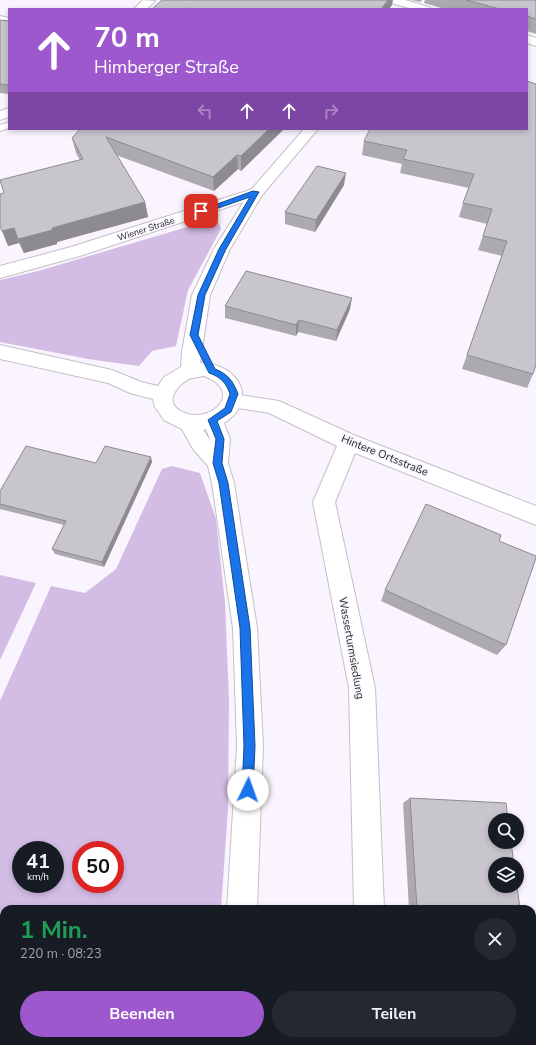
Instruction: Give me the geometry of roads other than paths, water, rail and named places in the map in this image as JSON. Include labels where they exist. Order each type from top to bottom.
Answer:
[{"type":"main road","points":[[392,0],[420,8]]},
{"type":"main road","points":[[141,8],[149,1]]},
{"type":"main road","points":[[190,370],[201,295],[222,249],[256,192],[310,130]]},
{"type":"main road","name":"Wiener Straße","points":[[0,272],[77,251],[256,192]]},
{"type":"main road","points":[[194,335],[212,371]]},
{"type":"main road","points":[[0,352],[112,377],[137,388],[168,387]]},
{"type":"main road","points":[[205,369],[212,371],[230,382],[234,394],[233,401],[228,410],[212,420],[189,422],[182,420],[169,412],[163,400],[168,387],[190,370],[205,369]]},
{"type":"main road","name":"Hintere Ortsstraße","points":[[233,401],[272,406],[349,442],[536,516]]},
{"type":"main road","points":[[212,420],[220,439],[221,473],[245,628],[250,746],[242,905]]},
{"type":"main road","points":[[189,422],[200,443],[221,473]]},
{"type":"main road","name":"Wasserturmsiedlung","points":[[349,442],[324,502],[362,688],[369,905]]}]
